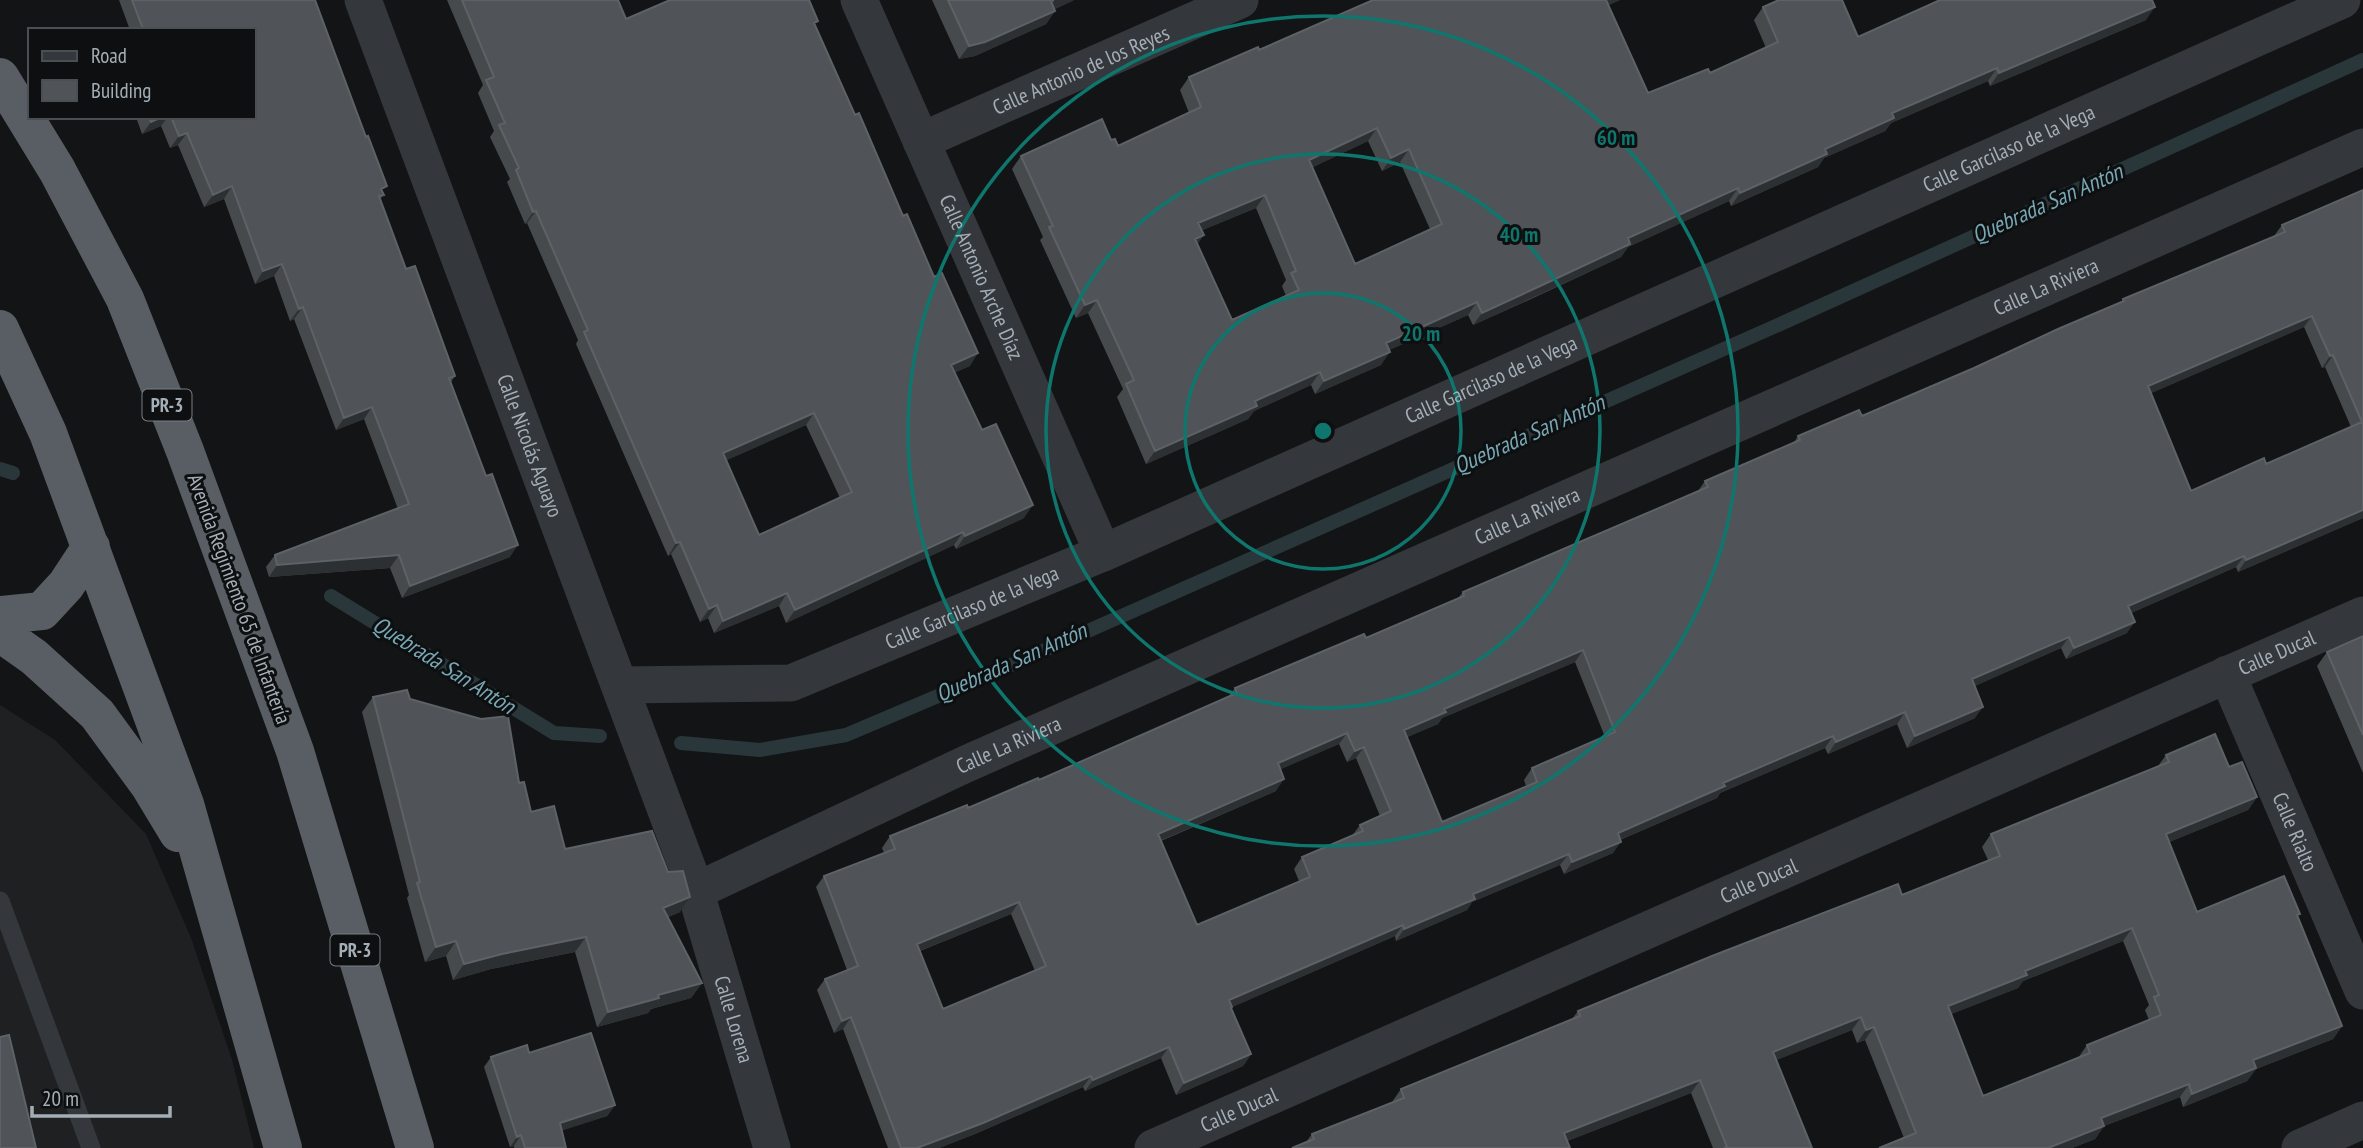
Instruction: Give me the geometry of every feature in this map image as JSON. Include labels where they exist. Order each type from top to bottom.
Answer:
[{"type":"highway","name":"Avenida Regimiento 65 de Infantería","points":[[0,77],[57,170],[125,299],[185,450],[295,751],[415,1148]]},
{"type":"highway","points":[[0,329],[48,433],[185,804],[283,1148]]},
{"type":"highway","points":[[0,615],[42,611],[66,586],[91,547]]},
{"type":"highway","points":[[0,633],[34,657],[97,714],[149,785],[206,879]]},
{"type":"street","name":"Calle Nicolás Aguayo","points":[[363,0],[696,891]]},
{"type":"street","name":"Calle Antonio Arche Díaz","points":[[859,0],[1103,553]]},
{"type":"street","name":"Calle Antonio de los Reyes","points":[[921,141],[1240,0]]},
{"type":"street","name":"Calle Garcilaso de la Vega","points":[[621,685],[791,683],[1103,553],[2342,0]]},
{"type":"street","name":"Calle La Riviera","points":[[696,891],[966,764],[2363,147]]},
{"type":"street","name":"Calle Ducal","points":[[1153,1148],[2363,615]]},
{"type":"street","name":"Calle Rialto","points":[[2227,674],[2363,991]]},
{"type":"street","name":"Calle Lorena","points":[[696,891],[772,1148]]},
{"type":"street","points":[[2301,1148],[2363,1120]]},
{"type":"lane","points":[[0,901],[91,1148]]},
{"type":"shaded area","points":[[0,705],[55,740],[146,834],[191,938],[232,1060],[254,1148],[0,1148]]},
{"type":"building","points":[[132,0],[315,0],[387,186],[381,189],[384,195],[379,196],[406,269],[415,266],[455,376],[449,378],[486,476],[492,474],[518,545],[410,586],[399,555],[277,565],[275,555],[409,504],[372,407],[344,418],[303,307],[299,309],[282,264],[263,271],[232,186],[213,195],[187,133],[179,136],[172,119],[256,119],[256,28],[143,28]]},
{"type":"building","points":[[462,0],[618,0],[626,19],[670,0],[809,0],[818,21],[814,23],[855,115],[859,113],[903,216],[907,214],[934,277],[942,273],[978,353],[951,365],[982,430],[996,424],[1033,505],[965,536],[963,532],[795,610],[787,593],[723,621],[717,605],[709,609],[680,542],[676,543],[584,332],[588,330],[536,211],[533,212],[516,170],[519,168],[499,125],[505,123],[486,80],[494,77]],"holes":[[[814,413],[852,492],[759,535],[723,453]]]},
{"type":"building","points":[[948,0],[1054,0],[1051,1],[1055,11],[985,42],[969,46]]},
{"type":"building","points":[[1373,0],[1606,0],[1648,93],[1708,69],[1710,73],[1778,42],[1763,7],[1779,0],[1842,0],[1858,37],[1940,0],[2152,0],[2155,7],[1999,73],[1997,68],[1892,113],[1894,118],[1825,149],[1827,154],[1740,193],[1738,188],[1628,238],[1630,244],[1482,313],[1477,302],[1386,343],[1390,352],[1324,381],[1320,372],[1255,401],[1257,406],[1155,451],[1126,384],[1134,380],[1097,300],[1085,305],[1049,227],[1053,226],[1021,156],[1102,119],[1111,140],[1115,139],[1118,146],[1201,107],[1189,77],[1258,47],[1259,50]],"holes":[[[1377,128],[1391,158],[1409,149],[1442,224],[1355,264],[1309,160]],[[1265,195],[1296,271],[1291,273],[1299,290],[1232,320],[1195,239],[1204,235],[1198,223]]]},
{"type":"building","points":[[2363,190],[2363,510],[2246,560],[2244,556],[2128,606],[2135,622],[2074,648],[2069,637],[1972,679],[1983,707],[1915,736],[1905,712],[1836,742],[1833,736],[1723,783],[1725,786],[1618,833],[1621,842],[1572,862],[1569,854],[1473,894],[1475,899],[1404,929],[1403,925],[1229,1000],[1251,1054],[1184,1083],[1169,1047],[1093,1080],[1091,1076],[983,1123],[917,1148],[901,1148],[851,1017],[842,1021],[825,979],[858,966],[824,876],[895,849],[890,836],[967,805],[968,808],[1038,778],[1039,780],[1237,693],[1235,688],[1364,634],[1366,638],[1464,596],[1463,592],[1708,487],[1705,481],[1800,440],[1798,436],[1859,410],[1862,416],[1974,368],[2124,301],[2123,299],[2285,232],[2282,225]],"holes":[[[2312,316],[2330,356],[2333,355],[2362,422],[2266,464],[2264,458],[2191,491],[2148,386]],[[1583,650],[1615,732],[1532,768],[1537,782],[1442,822],[1404,730],[1446,712],[1444,709]],[[1347,733],[1355,751],[1364,747],[1391,811],[1360,825],[1363,831],[1302,857],[1310,877],[1197,925],[1158,834],[1284,779],[1278,763]],[[1019,902],[1046,966],[943,1009],[917,944]]]},
{"type":"building","points":[[2363,636],[2363,735],[2327,652]]},
{"type":"building","points":[[407,690],[410,699],[481,719],[508,716],[519,783],[524,782],[531,812],[554,806],[565,849],[652,831],[668,872],[683,871],[690,897],[663,908],[702,983],[608,1012],[586,937],[464,964],[456,941],[436,947],[417,883],[420,882],[373,697]]},
{"type":"building","points":[[2215,734],[2229,767],[2242,762],[2257,797],[2166,834],[2197,912],[2284,876],[2342,1026],[2253,1060],[2256,1068],[2192,1094],[2189,1084],[2101,1118],[2104,1126],[2048,1148],[1879,1148],[1916,1133],[1874,1027],[1866,1030],[1861,1017],[1773,1052],[1812,1148],[1724,1148],[1727,1147],[1700,1080],[1564,1133],[1570,1148],[1292,1148],[1314,1139],[1312,1134],[1404,1098],[1401,1089],[1580,1016],[1578,1011],[1898,884],[1902,895],[2000,856],[1991,834],[2169,762],[2166,755]],"holes":[[[2132,928],[2159,995],[2154,997],[2161,1015],[2087,1045],[2090,1053],[1983,1096],[1948,1006],[2027,975],[2025,971]]]},
{"type":"building","points":[[591,1033],[615,1105],[560,1123],[566,1148],[525,1148],[521,1135],[517,1137],[491,1057],[527,1045],[529,1053]]},
{"type":"building","points":[[9,1035],[36,1148],[0,1148],[0,1037]]},
{"type":"waterway","name":"Quebrada San Antón","points":[[681,743],[760,750],[846,735],[1011,665],[1787,321],[2363,60]]},
{"type":"waterway","name":"Quebrada San Antón","points":[[0,469],[13,473]]},
{"type":"waterway","name":"Quebrada San Antón","points":[[331,596],[554,733],[600,736]]}]
